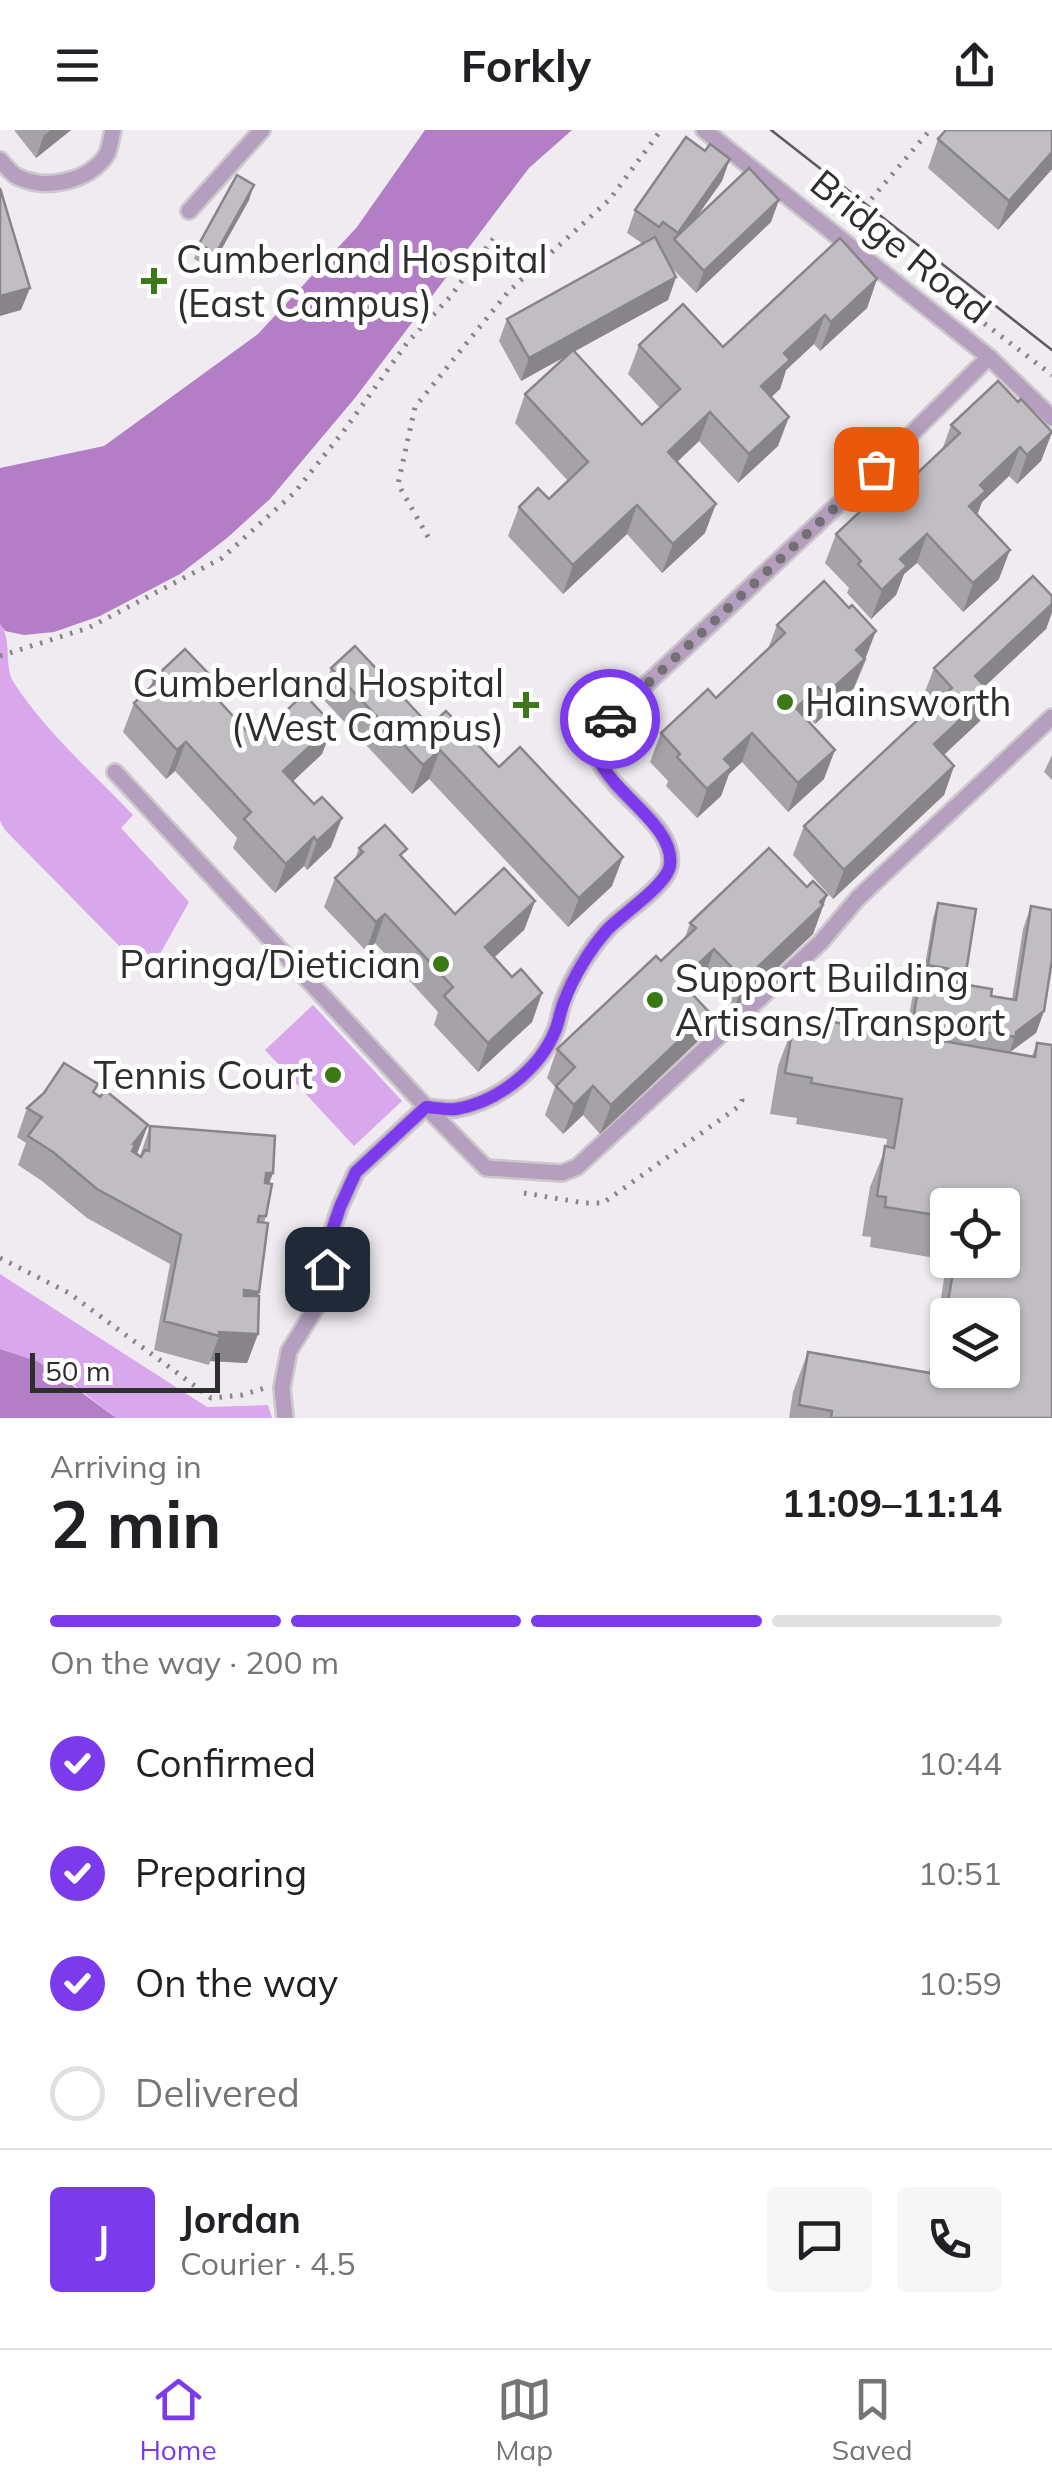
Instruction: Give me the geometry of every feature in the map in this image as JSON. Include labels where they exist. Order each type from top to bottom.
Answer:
[{"type":"lane","points":[[0,160],[16,176],[39,182],[66,182],[89,173],[108,152],[113,130]]},
{"type":"lane","points":[[189,210],[262,130]]},
{"type":"lane","name":"Bridge Road","points":[[704,130],[989,358],[1052,418]]},
{"type":"lane","points":[[286,1418],[282,1388],[288,1351],[316,1306],[327,1269],[331,1234],[356,1172],[426,1107],[453,1110],[479,1102],[507,1088],[535,1064],[555,1033],[564,999],[587,957],[606,930],[661,884],[670,867],[668,844],[655,825],[602,768],[596,750],[604,724],[989,358]]},
{"type":"lane","points":[[115,772],[486,1168],[562,1173],[577,1167],[821,942],[858,898],[1052,717]]},
{"type":"path","points":[[428,537],[398,484],[415,407],[508,292],[610,198],[661,130]]},
{"type":"path","points":[[838,238],[930,130]]},
{"type":"path","points":[[0,656],[88,628],[222,558],[296,492],[406,343],[450,297],[496,235]]},
{"type":"path","points":[[606,1201],[738,1107],[742,1100],[739,1092]]},
{"type":"path","points":[[0,1258],[70,1293],[210,1398],[282,1388]]},
{"type":"shaded area","points":[[425,130],[572,130],[529,168],[355,398],[270,499],[227,538],[180,574],[100,616],[54,632],[24,635],[5,631],[0,624],[0,468],[104,446],[258,334],[357,227]]},
{"type":"shaded area","points":[[0,624],[14,683],[55,735],[133,815],[121,828],[189,902],[160,954],[143,970],[0,821]]},
{"type":"shaded area","name":"Tennis Court","points":[[313,1005],[402,1101],[354,1146],[265,1050]]},
{"type":"shaded area","points":[[0,1274],[207,1407],[268,1405],[272,1418],[116,1418],[37,1361],[0,1349]]},
{"type":"shaded area","points":[[0,1349],[37,1361],[116,1418],[0,1418]]},
{"type":"building","points":[[946,130],[1052,130],[1052,152],[1009,201],[938,139]]},
{"type":"building","points":[[686,137],[705,151],[710,144],[730,159],[678,233],[663,222],[659,227],[635,210]]},
{"type":"building","points":[[749,168],[779,200],[704,271],[674,239]]},
{"type":"building","points":[[237,175],[254,185],[216,253],[199,244]]},
{"type":"building","points":[[0,188],[30,288],[0,296]]},
{"type":"building","points":[[655,237],[676,277],[529,358],[507,319]]},
{"type":"building","points":[[840,238],[877,279],[831,322],[825,315],[784,353],[790,360],[761,386],[789,417],[749,454],[710,412],[668,452],[716,504],[673,544],[637,505],[573,565],[519,507],[538,488],[549,499],[588,462],[525,394],[573,350],[642,425],[680,389],[639,345],[683,304],[723,347]]},
{"type":"building","points":[[998,381],[1052,432],[1027,455],[1020,447],[980,485],[986,491],[969,506],[1010,550],[973,583],[927,534],[900,559],[907,566],[882,590],[836,534],[883,490],[891,498],[960,433],[951,425]]},
{"type":"building","points":[[1033,576],[1052,596],[1052,604],[975,676],[990,692],[934,744],[954,766],[844,870],[804,826],[952,688],[934,668]]},
{"type":"building","name":"Hainsworth","points":[[824,581],[876,631],[856,650],[865,659],[825,695],[818,687],[796,708],[835,750],[798,783],[752,733],[724,759],[732,767],[707,789],[661,733],[708,689],[716,698],[785,633],[777,625]]},
{"type":"building","points":[[355,646],[430,726],[446,711],[499,767],[520,747],[623,857],[579,898],[440,750],[423,765],[331,668]]},
{"type":"building","points":[[185,649],[208,673],[200,680],[255,740],[304,694],[333,725],[283,771],[314,804],[322,797],[342,818],[317,841],[314,837],[286,864],[244,819],[251,812],[186,742],[177,750],[134,703]]},
{"type":"building","points":[[385,825],[407,849],[400,855],[455,914],[504,868],[535,901],[485,947],[512,977],[521,969],[542,993],[488,1043],[444,996],[453,987],[385,914],[376,922],[335,878],[363,852],[359,848]]},
{"type":"building","name":"Support Building Artisans/Transport","points":[[769,848],[807,887],[813,881],[827,895],[820,902],[823,905],[744,980],[714,949],[680,981],[709,1012],[611,1105],[593,1086],[574,1105],[556,1086],[575,1067],[557,1049],[656,956],[661,961],[696,928],[690,923]]},
{"type":"building","points":[[938,903],[976,909],[966,972],[928,965]]},
{"type":"building","points":[[1031,906],[1052,910],[1052,960],[1044,1011],[1016,1032],[1016,1037],[985,1032],[986,1026],[914,1014],[920,977],[992,989],[991,996],[1016,1000]]},
{"type":"building","points":[[821,1020],[1035,1057],[1037,1043],[1052,1045],[1052,1418],[831,1418],[832,1411],[799,1405],[808,1352],[930,1373],[930,1388],[1020,1388],[1020,1298],[949,1298],[952,1278],[1020,1278],[1020,1188],[930,1188],[930,1214],[885,1207],[886,1197],[877,1196],[885,1146],[894,1148],[902,1099],[811,1083],[812,1078],[785,1073],[793,1026],[819,1030]]},
{"type":"building","points":[[64,1063],[98,1084],[93,1092],[100,1097],[105,1090],[148,1125],[133,1144],[132,1151],[141,1157],[145,1150],[149,1151],[150,1126],[275,1136],[273,1173],[266,1173],[265,1183],[272,1184],[266,1216],[259,1216],[258,1222],[268,1223],[259,1292],[244,1290],[244,1296],[259,1296],[258,1334],[219,1332],[219,1336],[164,1321],[181,1235],[97,1189],[28,1136],[42,1117],[27,1108],[44,1093]]},
{"type":"tram line","points":[[771,130],[1052,350]]},
{"type":"way so far","points":[[610,719],[876,469]]},
{"type":"place","name":"Cumberland Hospital (East Campus)","points":[[154,281]]},
{"type":"place","name":"Hainsworth","points":[[785,702]]},
{"type":"place","name":"Cumberland Hospital (West Campus)","points":[[526,705]]},
{"type":"place","name":"Paringa/Dietician","points":[[441,964]]},
{"type":"place","name":"Support Building Artisans/Transport","points":[[655,1000]]},
{"type":"place","name":"Tennis Court","points":[[333,1075]]},
{"type":"route","points":[[327,1269],[331,1234],[356,1172],[426,1107],[453,1110],[479,1102],[507,1088],[535,1064],[555,1033],[564,999],[587,957],[606,930],[661,884],[670,867],[668,844],[655,825],[602,768],[596,750],[598,734],[610,719]]}]
